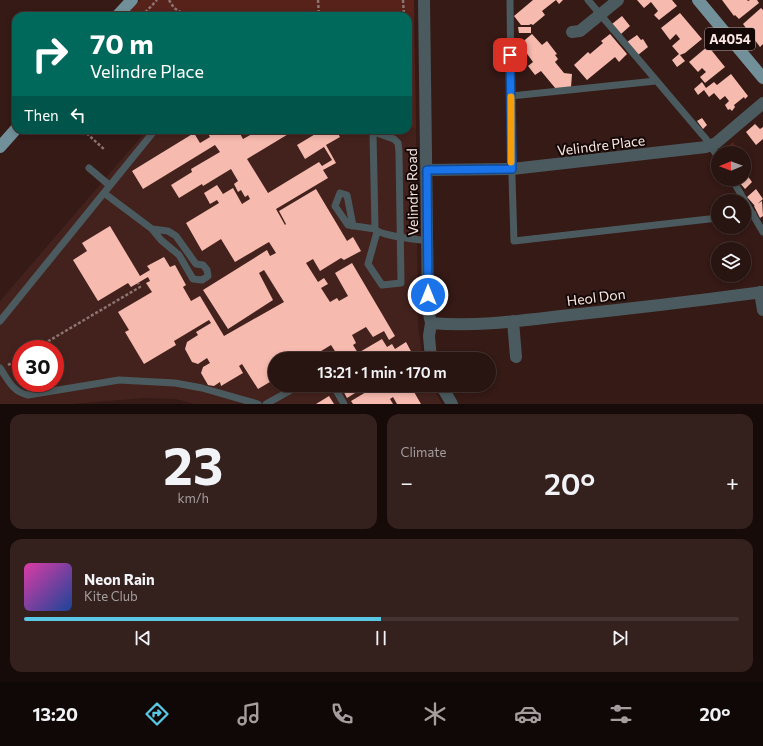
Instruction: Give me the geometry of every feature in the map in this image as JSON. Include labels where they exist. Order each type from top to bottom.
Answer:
[{"type":"main road","points":[[121,12],[132,0]]},
{"type":"main road","name":"A4054","points":[[698,0],[763,78]]},
{"type":"main road","points":[[0,147],[12,134]]},
{"type":"street","name":"Velindre Road","points":[[424,0],[428,309],[431,323],[429,336],[430,352]]},
{"type":"street","points":[[572,32],[580,31],[618,0]]},
{"type":"street","points":[[711,146],[763,103]]},
{"type":"street","name":"Velindre Place","points":[[427,170],[512,169],[711,146]]},
{"type":"street","points":[[762,292],[763,310]]},
{"type":"street","name":"Heol Don","points":[[431,323],[513,322],[762,292]]},
{"type":"street","points":[[513,322],[516,358]]},
{"type":"street","points":[[445,392],[452,404]]},
{"type":"lane","points":[[510,0],[514,241],[711,219]]},
{"type":"lane","points":[[588,0],[711,146]]},
{"type":"lane","points":[[511,96],[656,81]]},
{"type":"lane","points":[[0,321],[152,134]]},
{"type":"lane","points":[[370,134],[376,230],[368,264],[382,285],[401,283],[399,152],[398,143],[394,139],[379,134]]},
{"type":"lane","points":[[89,168],[110,185]]},
{"type":"lane","points":[[736,186],[763,232]]},
{"type":"lane","points":[[104,193],[152,229],[161,240],[179,255],[193,279],[202,280],[208,276],[207,270],[203,265],[196,264],[176,236],[168,231],[152,229]]},
{"type":"lane","points":[[352,226],[376,230],[400,237],[428,241]]},
{"type":"lane","points":[[0,368],[14,389],[20,394],[28,395],[119,380],[175,383],[202,388],[258,404]]},
{"type":"lane","points":[[266,404],[287,392]]},
{"type":"lane","points":[[337,392],[344,404]]},
{"type":"path","points":[[146,12],[157,0]]},
{"type":"path","points":[[169,0],[174,8],[180,12]]},
{"type":"path","points":[[318,0],[319,12]]},
{"type":"path","points":[[403,0],[404,12]]},
{"type":"path","points":[[87,134],[105,150]]},
{"type":"path","points":[[50,340],[140,287],[138,283]]},
{"type":"path","points":[[0,368],[12,362]]},
{"type":"shaded area","points":[[140,0],[414,0],[416,129],[412,128],[412,12],[129,12]]},
{"type":"shaded area","points":[[412,128],[416,129],[418,327],[422,352],[268,352],[268,392],[436,392],[442,404],[194,404],[176,399],[144,398],[71,404],[0,404],[0,301],[144,134],[412,134]]},
{"type":"shaded area","points":[[733,142],[736,146],[728,146]]},
{"type":"building","points":[[533,0],[556,0],[542,11],[545,15],[533,25],[521,25],[514,16]]},
{"type":"building","points":[[556,0],[563,0],[559,4]]},
{"type":"building","points":[[637,0],[672,0],[677,6],[659,20],[654,15],[658,11],[651,2],[644,8]]},
{"type":"building","points":[[722,0],[757,0],[759,3],[739,19],[735,15],[734,16]]},
{"type":"building","points":[[761,8],[763,10],[763,44],[760,47],[743,24]]},
{"type":"building","points":[[680,13],[702,39],[685,53],[680,55],[685,61],[677,67],[672,60],[679,54],[672,46],[680,39],[676,34],[670,40],[661,28]]},
{"type":"building","points":[[622,16],[630,26],[621,34],[612,24]]},
{"type":"building","points":[[518,27],[531,27],[531,33],[519,33]]},
{"type":"building","points":[[532,34],[542,45],[547,41],[557,54],[555,55],[558,59],[555,62],[564,73],[572,74],[571,87],[556,89],[541,71],[535,75],[528,66],[533,62],[520,44]]},
{"type":"building","points":[[610,34],[627,54],[619,62],[615,57],[587,80],[574,65],[588,52],[590,54],[603,43],[601,41]]},
{"type":"building","points":[[637,35],[641,40],[643,39],[648,47],[638,55],[627,42]]},
{"type":"building","points":[[708,46],[725,67],[705,83],[700,77],[706,72],[702,68],[698,72],[689,62]]},
{"type":"building","points":[[731,74],[748,96],[745,99],[744,97],[734,105],[735,107],[732,111],[730,109],[728,110],[725,105],[729,101],[725,96],[720,100],[714,93],[709,97],[704,90],[698,95],[694,89],[702,82],[706,88],[714,82],[717,85]]},
{"type":"building","points":[[702,118],[707,125],[703,129],[697,121]]},
{"type":"building","points":[[755,124],[760,129],[763,127],[763,139],[756,145],[746,132]]},
{"type":"building","points":[[192,134],[195,134],[200,143],[210,137],[208,134],[240,134],[243,139],[252,134],[288,134],[247,159],[268,193],[319,162],[322,166],[332,160],[324,147],[305,159],[297,145],[315,134],[338,134],[340,137],[326,145],[336,163],[323,170],[328,178],[276,209],[285,225],[286,224],[279,211],[316,189],[347,241],[353,237],[361,251],[344,260],[341,258],[320,271],[313,259],[306,263],[318,282],[324,278],[328,284],[321,288],[330,302],[337,298],[339,301],[348,296],[335,273],[352,263],[395,336],[389,340],[384,331],[373,337],[366,327],[352,335],[356,343],[353,345],[357,352],[336,352],[331,345],[320,352],[268,352],[268,383],[258,389],[242,364],[239,366],[243,373],[221,386],[220,382],[214,386],[208,385],[201,373],[203,367],[210,363],[207,358],[198,364],[192,362],[185,349],[187,342],[198,335],[196,332],[211,323],[209,320],[174,341],[176,345],[144,364],[125,332],[129,330],[118,312],[152,292],[146,283],[150,281],[148,277],[131,287],[128,283],[98,301],[73,260],[87,251],[82,243],[110,226],[140,276],[150,270],[147,266],[164,257],[170,267],[175,265],[186,285],[183,287],[191,301],[200,296],[224,336],[284,302],[264,270],[259,273],[273,300],[228,329],[203,290],[267,250],[270,256],[276,253],[269,242],[235,262],[221,239],[202,251],[186,223],[219,203],[217,200],[210,204],[204,193],[217,185],[223,194],[233,188],[242,204],[250,199],[248,195],[245,197],[241,190],[238,192],[234,184],[238,181],[231,169],[203,186],[202,184],[179,198],[171,185],[192,172],[191,169],[220,152],[215,145],[143,189],[132,171]]},
{"type":"building","points":[[756,189],[763,199],[755,206],[751,202],[750,194]]},
{"type":"building","points":[[762,201],[763,216],[760,218],[754,206]]},
{"type":"building","points":[[382,339],[387,347],[392,344],[395,349],[406,342],[411,352],[360,352]]},
{"type":"building","points":[[344,392],[357,392],[347,398]]},
{"type":"building","points":[[366,392],[414,392],[421,404],[397,404],[393,397],[390,399],[393,404],[353,404],[351,401]]},
{"type":"building","points":[[329,396],[334,404],[316,404]]},
{"type":"slow traffic","points":[[511,97],[511,162]]},
{"type":"route","points":[[428,295],[427,170],[512,169],[510,55]]}]
